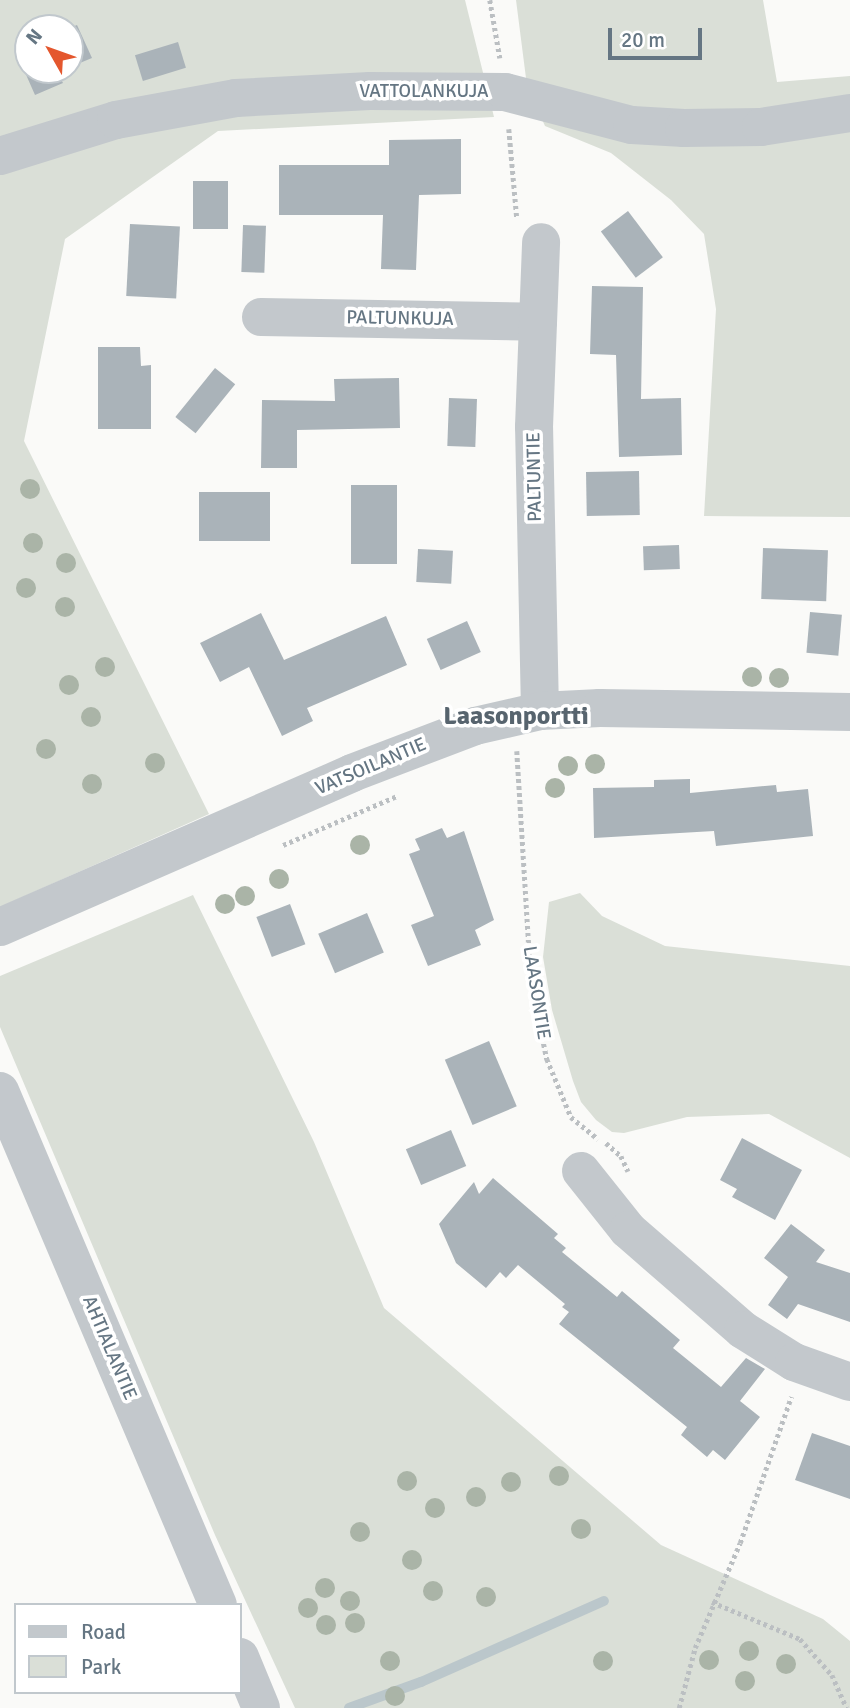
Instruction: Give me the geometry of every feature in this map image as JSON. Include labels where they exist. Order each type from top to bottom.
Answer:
[{"type":"street","name":"VATTOLANKUJA","points":[[0,156],[116,120],[236,98],[370,91],[505,92],[632,125],[761,127],[850,113]]},
{"type":"street","name":"PALTUNTIE","points":[[535,729],[534,427],[541,242]]},
{"type":"street","name":"PALTUNKUJA","points":[[261,317],[538,322]]},
{"type":"street","name":"VATSOILANTIE","points":[[0,927],[434,740],[738,706],[850,712]]},
{"type":"street","name":"AHTIALANTIE","points":[[0,1091],[217,1603]]},
{"type":"street","points":[[581,1171],[628,1230],[743,1330],[794,1362],[850,1382]]},
{"type":"street","points":[[242,1662],[261,1708]]},
{"type":"path","points":[[490,0],[505,92],[517,201]]},
{"type":"path","points":[[504,753],[517,750],[535,729]]},
{"type":"path","name":"LAASONTIE","points":[[517,750],[531,982],[547,1059],[571,1117],[617,1151],[629,1177]]},
{"type":"path","points":[[279,846],[404,793]]},
{"type":"path","points":[[679,1708],[712,1602],[740,1543],[788,1416],[794,1362]]},
{"type":"path","points":[[712,1602],[800,1639],[832,1675],[847,1708]]},
{"type":"green space","points":[[0,0],[465,0],[494,117],[218,131],[65,239],[24,441],[209,814],[0,907]]},
{"type":"green space","points":[[516,0],[763,0],[777,82],[850,76],[850,517],[704,516],[716,309],[704,234],[671,200],[611,153],[545,126],[527,86]]},
{"type":"green space","points":[[580,893],[602,916],[665,946],[850,966],[850,1158],[769,1114],[687,1117],[624,1133],[612,1132],[596,1120],[581,1102],[573,1081],[552,1010],[543,957],[549,902]]},
{"type":"green space","points":[[193,895],[314,1142],[384,1308],[661,1545],[823,1619],[850,1641],[850,1708],[295,1708],[215,1535],[0,1027],[0,976]]},
{"type":"building","points":[[84,40],[92,58],[84,61]]},
{"type":"building","points":[[178,42],[186,68],[143,81],[135,55]]},
{"type":"building","points":[[30,84],[61,84],[35,95]]},
{"type":"building","points":[[461,139],[461,194],[419,195],[416,270],[381,269],[383,215],[279,215],[279,165],[389,165],[389,140]]},
{"type":"building","points":[[193,181],[228,181],[228,229],[193,229]]},
{"type":"building","points":[[628,211],[663,257],[636,278],[601,231]]},
{"type":"building","points":[[130,224],[180,227],[176,299],[126,296]]},
{"type":"building","points":[[243,225],[266,226],[264,273],[241,272]]},
{"type":"building","points":[[592,286],[643,287],[641,399],[681,398],[682,455],[619,457],[616,355],[590,354]]},
{"type":"building","points":[[98,347],[140,347],[141,366],[151,365],[151,429],[98,429]]},
{"type":"building","points":[[215,368],[235,384],[196,433],[175,417]]},
{"type":"building","points":[[399,378],[400,428],[297,430],[297,468],[261,468],[262,400],[335,401],[334,379]]},
{"type":"building","points":[[449,398],[477,399],[475,447],[447,446]]},
{"type":"building","points":[[639,471],[640,515],[587,516],[586,472]]},
{"type":"building","points":[[351,485],[397,485],[397,564],[351,564]]},
{"type":"building","points":[[199,492],[270,492],[270,541],[199,541]]},
{"type":"building","points":[[679,545],[680,569],[644,570],[643,546]]},
{"type":"building","points":[[763,548],[828,550],[826,601],[761,599]]},
{"type":"building","points":[[418,549],[453,551],[451,584],[416,582]]},
{"type":"building","points":[[810,612],[842,615],[838,656],[806,653]]},
{"type":"building","points":[[261,613],[284,660],[386,616],[407,665],[307,708],[313,721],[282,736],[249,667],[220,682],[200,643]]},
{"type":"building","points":[[467,621],[481,652],[441,670],[427,639]]},
{"type":"building","points":[[690,779],[690,793],[776,785],[777,792],[808,789],[813,836],[716,846],[714,831],[594,838],[593,788],[654,787],[654,780]]},
{"type":"building","points":[[442,828],[447,838],[464,831],[494,920],[475,930],[481,945],[428,966],[411,925],[434,916],[409,854],[420,850],[415,839]]},
{"type":"building","points":[[290,904],[305,944],[272,957],[256,917]]},
{"type":"building","points":[[367,913],[384,953],[335,973],[318,934]]},
{"type":"building","points":[[489,1041],[517,1106],[473,1125],[445,1060]]},
{"type":"building","points":[[451,1130],[466,1166],[421,1185],[406,1149]]},
{"type":"building","points":[[742,1138],[802,1170],[775,1220],[732,1197],[737,1189],[720,1180]]},
{"type":"building","points":[[493,1178],[558,1234],[554,1238],[566,1248],[562,1252],[617,1297],[622,1291],[680,1340],[673,1348],[721,1387],[746,1358],[765,1369],[740,1401],[760,1417],[725,1460],[713,1450],[707,1457],[681,1435],[687,1427],[559,1324],[569,1312],[562,1307],[565,1304],[518,1265],[506,1278],[500,1272],[486,1288],[456,1263],[439,1224],[474,1182],[479,1194]]},
{"type":"building","points":[[791,1224],[825,1250],[816,1262],[850,1273],[850,1322],[798,1304],[787,1319],[768,1305],[788,1277],[764,1258]]},
{"type":"building","points":[[812,1433],[850,1446],[850,1499],[795,1480]]},
{"type":"waterway","points":[[349,1708],[421,1682],[604,1601]]},
{"type":"district","name":"Laasonportti","points":[[516,717]]}]
